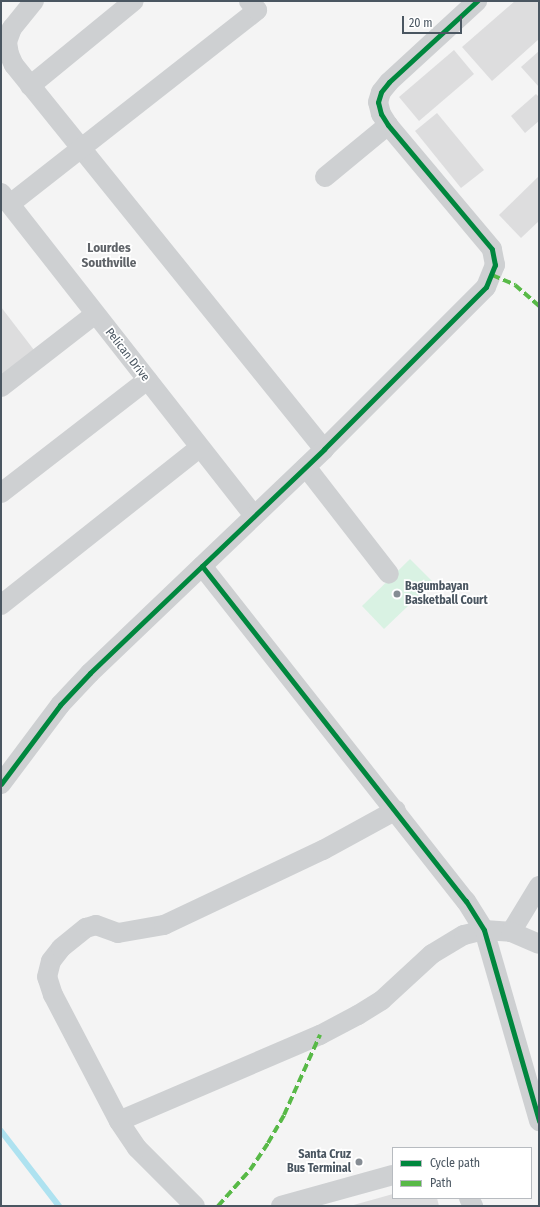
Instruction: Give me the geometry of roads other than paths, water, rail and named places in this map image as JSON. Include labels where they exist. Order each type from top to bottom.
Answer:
[{"type":"street","points":[[34,1],[12,28],[7,42],[9,54],[30,86],[324,449]]},
{"type":"street","points":[[30,86],[134,1]]},
{"type":"street","points":[[6,199],[82,150],[257,10],[248,1]]},
{"type":"street","points":[[1,784],[60,705],[90,673],[306,467],[476,299],[486,287],[495,265],[495,257],[484,238],[388,125],[380,108],[381,92],[477,1]]},
{"type":"street","points":[[325,177],[388,125]]},
{"type":"street","name":"Pelican Drive","points":[[6,199],[199,448],[254,516]]},
{"type":"street","points":[[1,387],[96,314]]},
{"type":"street","points":[[1,493],[147,380]]},
{"type":"street","points":[[1,605],[199,448]]},
{"type":"street","points":[[306,467],[389,574]]},
{"type":"street","points":[[202,566],[396,810],[466,901],[484,930],[539,1121]]},
{"type":"street","points":[[195,1206],[137,1148],[119,1121],[53,995],[47,977],[51,961],[61,948],[76,934],[96,925],[118,933],[164,925],[323,850],[396,810]]},
{"type":"street","points":[[512,932],[539,886]]},
{"type":"street","points":[[119,1121],[320,1035],[358,1016],[382,1000],[447,943],[484,930],[512,932],[539,944]]},
{"type":"street","points":[[281,1206],[392,1175]]},
{"type":"waterway","points":[[1,1131],[59,1206]]},
{"type":"place","name":"Bagumbayan Basketball Court","points":[[397,594]]},
{"type":"place","name":"Santa Cruz Bus Terminal","points":[[359,1162]]},
{"type":"district","name":"Lourdes Southville","points":[[109,256]]}]
